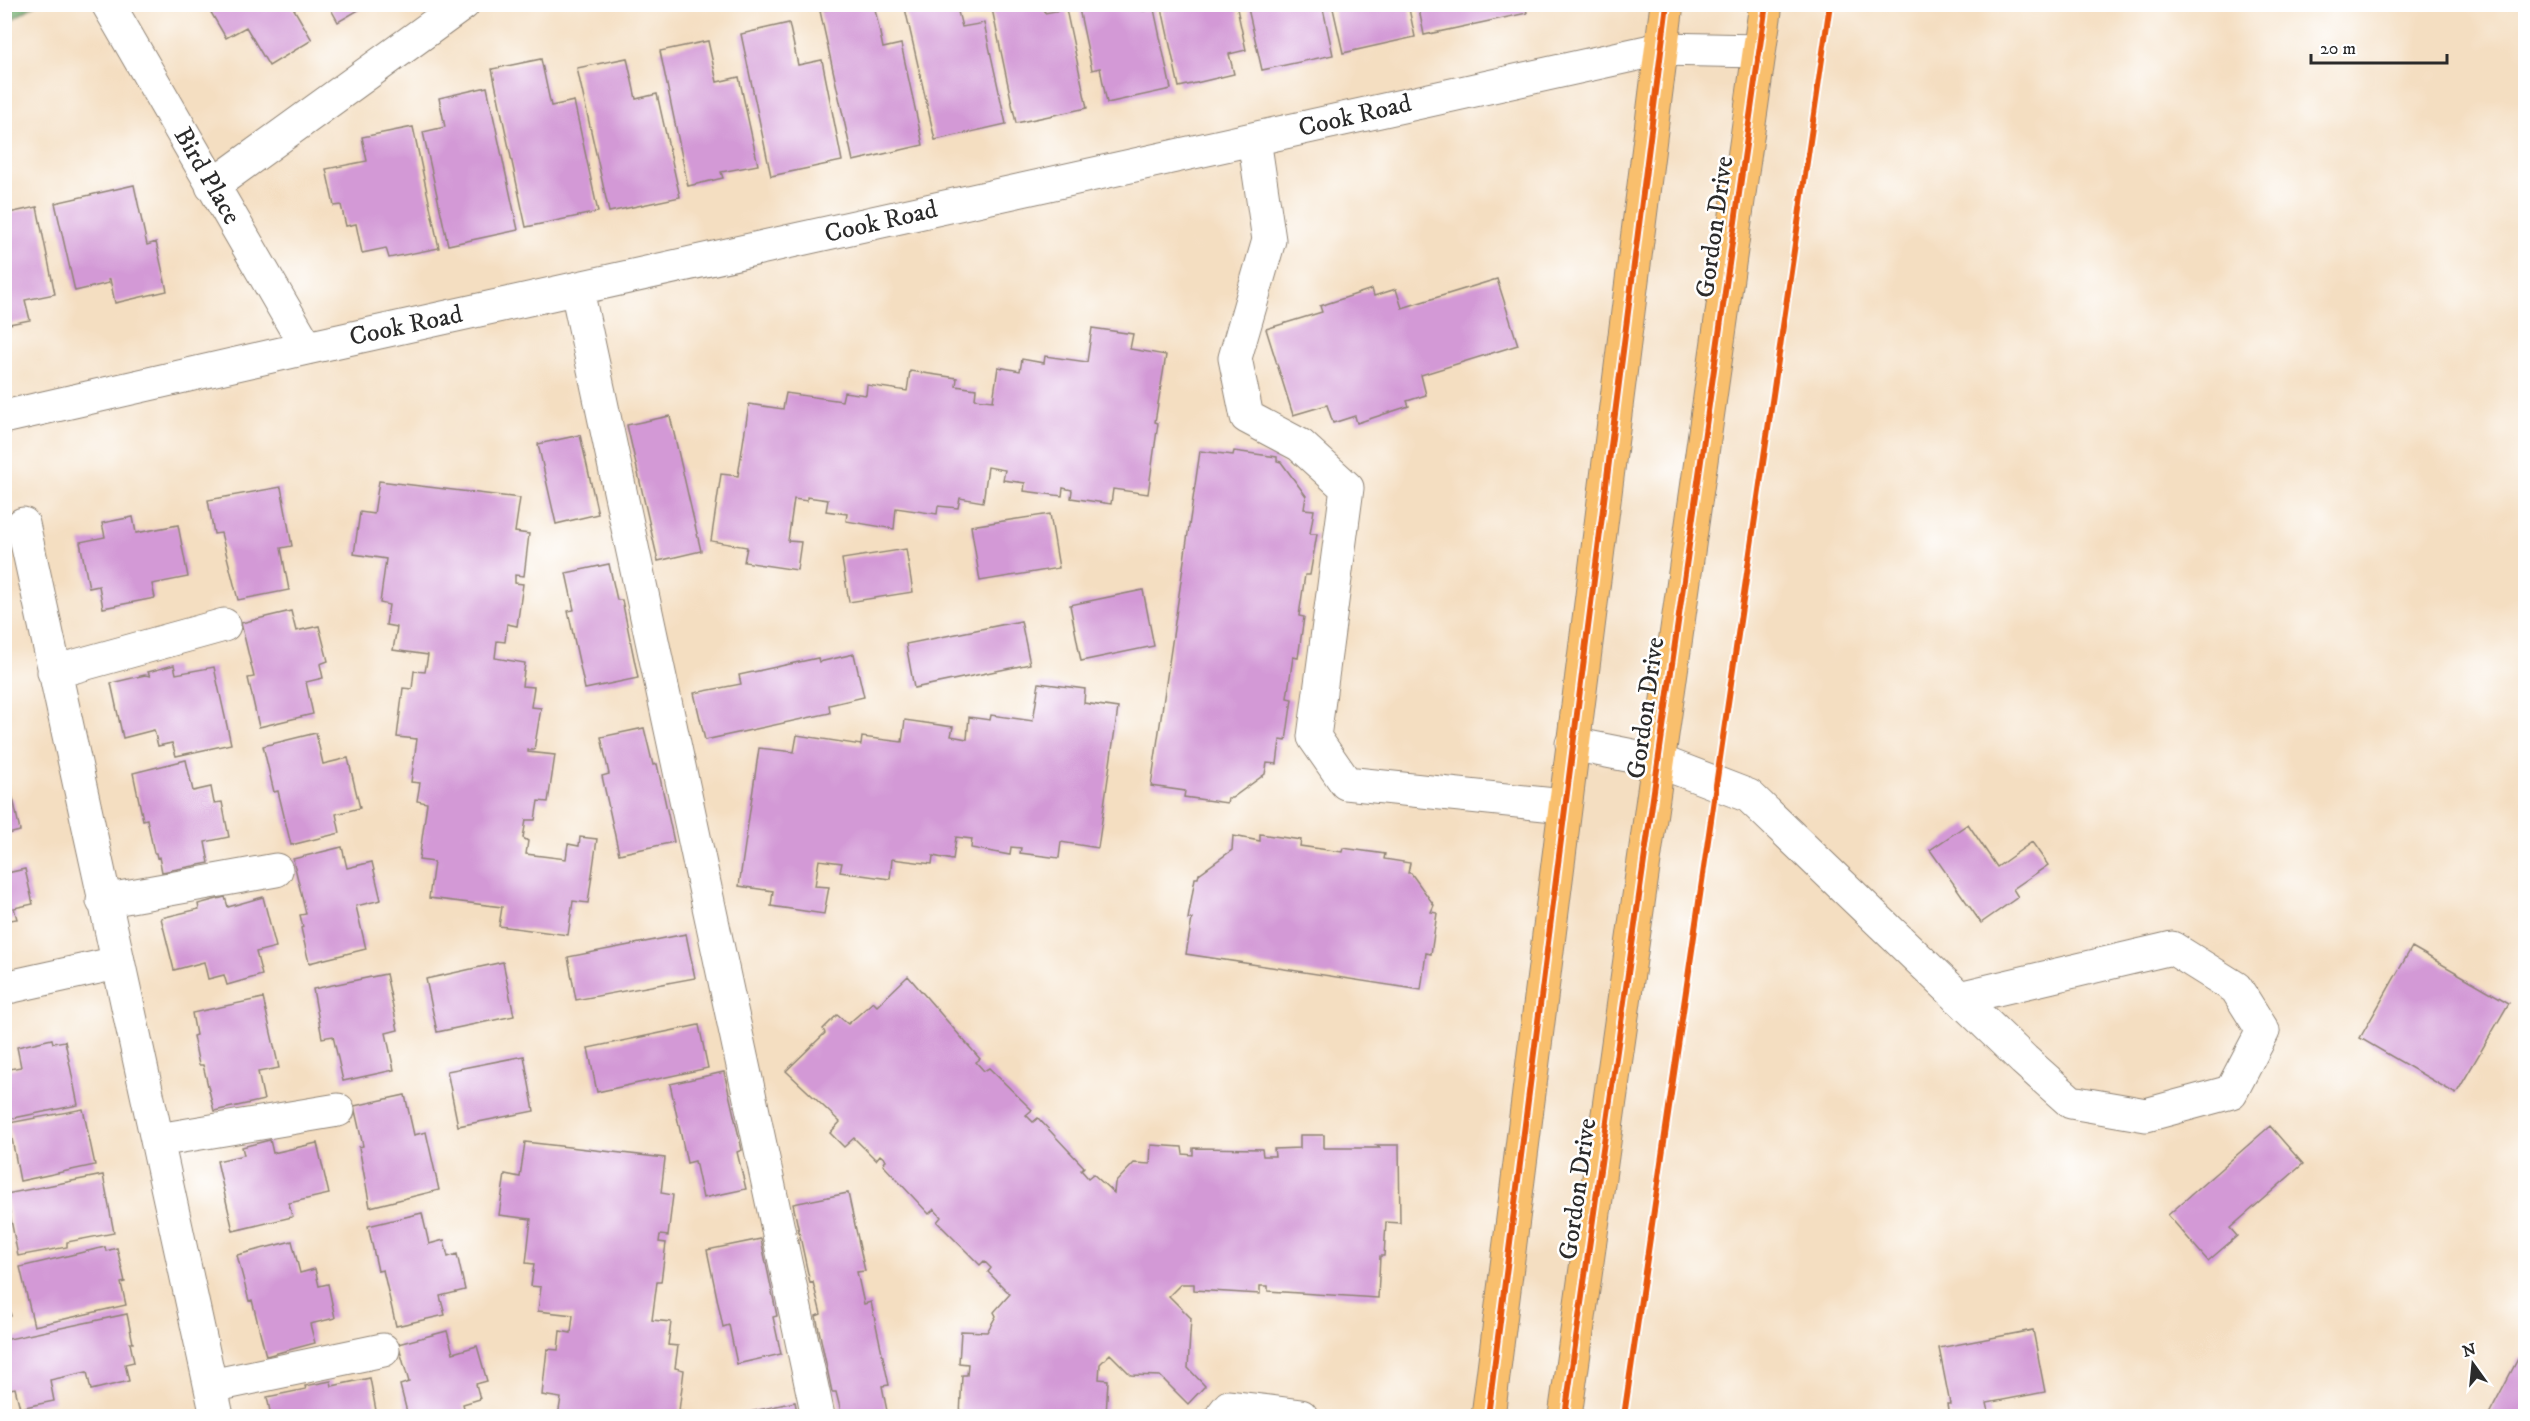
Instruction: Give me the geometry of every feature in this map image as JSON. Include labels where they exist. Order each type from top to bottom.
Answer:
[{"type":"main road","points":[[1488,1416],[1667,4]]},
{"type":"main road","name":"Gordon Drive","points":[[1565,1416],[1766,4]]},
{"type":"street","name":"Bird Place","points":[[108,4],[307,348]]},
{"type":"street","points":[[212,186],[463,4]]},
{"type":"street","name":"Cook Road","points":[[4,417],[1660,49],[1760,51]]},
{"type":"street","points":[[1254,139],[1269,240],[1235,358],[1247,417],[1300,445],[1347,488],[1314,737],[1346,783],[1564,806]]},
{"type":"street","points":[[577,290],[818,1416]]},
{"type":"street","points":[[23,524],[103,900],[214,1401],[383,1350]]},
{"type":"street","points":[[54,672],[224,625]]},
{"type":"street","points":[[1572,744],[1658,761],[1749,796],[1959,998],[2071,1102],[2145,1115],[2231,1092],[2263,1031],[2236,988],[2172,948],[1959,998]]},
{"type":"street","points":[[103,900],[276,870]]},
{"type":"street","points":[[4,988],[117,963]]},
{"type":"street","points":[[158,1140],[338,1110]]},
{"type":"street","points":[[1222,1416],[1229,1407],[1301,1416]]},
{"type":"green space","points":[[5,4],[35,4],[35,5],[5,24]]},
{"type":"building","points":[[206,4],[291,4],[312,40],[269,66],[246,27],[226,38]]},
{"type":"building","points":[[328,4],[369,4],[338,22]]},
{"type":"building","points":[[850,4],[874,4],[883,48],[901,44],[923,145],[853,161],[820,11]]},
{"type":"building","points":[[904,4],[956,4],[962,27],[984,23],[1006,124],[935,140]]},
{"type":"building","points":[[991,4],[1043,4],[1045,13],[1066,9],[1087,108],[1016,123]]},
{"type":"building","points":[[1078,4],[1141,4],[1143,11],[1154,9],[1171,89],[1107,103],[1100,68],[1092,70]]},
{"type":"building","points":[[1161,4],[1236,4],[1246,50],[1229,54],[1234,74],[1179,87]]},
{"type":"building","points":[[1247,4],[1322,4],[1333,55],[1262,70]]},
{"type":"building","points":[[1332,4],[1408,4],[1415,37],[1343,53]]},
{"type":"building","points":[[1418,4],[1525,4],[1527,13],[1424,35]]},
{"type":"building","points":[[789,23],[798,65],[822,60],[842,161],[771,176],[741,34]]},
{"type":"building","points":[[708,41],[717,82],[739,77],[758,165],[721,172],[723,178],[688,186],[660,51]]},
{"type":"building","points":[[627,58],[636,99],[657,94],[680,197],[609,212],[577,68]]},
{"type":"building","points":[[541,59],[551,106],[574,101],[598,212],[526,227],[492,69]]},
{"type":"building","points":[[487,87],[518,230],[448,245],[423,132],[445,127],[439,98]]},
{"type":"building","points":[[413,127],[439,248],[389,258],[386,248],[362,253],[356,224],[346,226],[341,205],[334,206],[326,169],[367,161],[362,137]]},
{"type":"building","points":[[134,185],[147,245],[156,242],[167,291],[115,303],[110,279],[109,283],[75,291],[55,203]]},
{"type":"building","points":[[37,207],[55,294],[25,300],[30,320],[4,325],[4,214]]},
{"type":"building","points":[[1497,279],[1518,345],[1421,375],[1426,395],[1407,401],[1409,406],[1357,423],[1355,416],[1333,423],[1327,405],[1293,415],[1266,329],[1322,312],[1320,306],[1372,289],[1374,296],[1396,289],[1402,308]]},
{"type":"building","points":[[1092,328],[1133,334],[1130,349],[1166,355],[1155,422],[1158,423],[1148,494],[1113,489],[1111,504],[1071,498],[1072,490],[1063,488],[1062,496],[1024,491],[1025,483],[1003,480],[1005,470],[988,467],[983,502],[960,498],[958,508],[938,506],[937,514],[896,508],[894,529],[846,521],[847,514],[826,511],[828,500],[807,497],[807,501],[794,499],[788,541],[801,542],[797,570],[744,562],[747,547],[711,541],[721,474],[738,476],[749,404],[783,409],[786,393],[842,401],[844,392],[866,395],[867,385],[907,391],[910,371],[957,378],[956,386],[976,389],[975,399],[993,401],[998,367],[1020,371],[1022,359],[1044,363],[1045,356],[1087,362]]},
{"type":"building","points":[[670,416],[701,551],[658,561],[627,425]]},
{"type":"building","points":[[580,435],[598,514],[556,524],[538,444]]},
{"type":"building","points":[[1200,451],[1233,455],[1234,451],[1277,457],[1277,461],[1281,462],[1306,496],[1304,509],[1314,510],[1310,534],[1317,534],[1310,575],[1305,575],[1299,616],[1304,617],[1298,658],[1293,657],[1287,698],[1292,699],[1286,741],[1280,740],[1277,764],[1267,763],[1265,774],[1232,798],[1228,798],[1227,803],[1184,797],[1185,791],[1151,786]]},
{"type":"building","points":[[379,481],[520,498],[515,532],[529,534],[524,576],[515,575],[515,583],[523,584],[517,626],[507,624],[505,642],[497,641],[495,658],[525,663],[522,686],[534,687],[531,707],[541,708],[534,750],[528,750],[528,752],[555,755],[548,802],[538,801],[535,820],[526,820],[523,838],[528,841],[526,854],[566,859],[568,844],[579,846],[580,837],[597,839],[588,903],[573,901],[568,935],[499,926],[502,907],[429,898],[434,862],[419,860],[427,803],[417,801],[420,783],[411,782],[417,739],[397,737],[403,688],[412,689],[414,671],[425,672],[428,655],[393,650],[397,627],[386,625],[389,605],[380,603],[386,559],[354,554],[360,512],[374,514]]},
{"type":"building","points":[[281,487],[292,546],[281,548],[289,590],[238,600],[221,533],[214,534],[208,500]]},
{"type":"building","points":[[1050,514],[1059,568],[980,581],[971,526]]},
{"type":"building","points":[[133,517],[136,533],[178,525],[188,577],[152,584],[155,598],[103,608],[99,586],[89,588],[80,542],[105,537],[102,523]]},
{"type":"building","points":[[906,549],[913,592],[849,602],[842,559]]},
{"type":"building","points":[[609,564],[617,600],[622,600],[638,678],[585,689],[568,611],[574,610],[566,573]]},
{"type":"building","points":[[1143,590],[1154,646],[1081,661],[1070,605]]},
{"type":"building","points":[[291,611],[296,631],[319,626],[328,661],[320,664],[323,678],[306,682],[313,714],[259,727],[248,678],[254,677],[241,623]]},
{"type":"building","points":[[1021,621],[1030,664],[914,688],[906,644]]},
{"type":"building","points":[[854,654],[864,697],[829,705],[830,713],[705,740],[694,693],[741,684],[739,675],[818,658],[819,662]]},
{"type":"building","points":[[174,665],[176,674],[214,667],[231,744],[176,756],[172,743],[158,746],[154,730],[123,738],[111,683],[145,675],[150,676],[148,672]]},
{"type":"building","points":[[1039,683],[1085,689],[1084,703],[1118,708],[1098,848],[1061,842],[1059,858],[1020,853],[1021,848],[1011,847],[1010,855],[971,848],[972,839],[956,837],[953,860],[933,856],[932,864],[892,859],[890,879],[840,872],[842,863],[819,860],[815,886],[829,887],[824,914],[771,906],[773,891],[739,886],[759,748],[794,752],[797,735],[861,745],[862,737],[902,742],[905,720],[953,727],[951,736],[967,739],[969,717],[990,720],[991,715],[1033,721]]},
{"type":"building","points":[[644,728],[653,765],[657,764],[674,842],[619,854],[602,776],[609,774],[601,737]]},
{"type":"building","points":[[316,733],[323,764],[348,758],[360,808],[336,814],[340,833],[291,845],[278,791],[274,792],[263,746]]},
{"type":"building","points":[[186,760],[193,791],[211,787],[214,803],[222,802],[229,837],[205,842],[209,863],[162,872],[159,857],[157,858],[154,853],[147,819],[143,820],[133,773]]},
{"type":"building","points":[[13,798],[20,831],[4,835],[4,799]]},
{"type":"building","points":[[1968,824],[1997,867],[2032,842],[2048,865],[2013,889],[2018,897],[1981,923],[1930,850]]},
{"type":"building","points":[[1260,834],[1301,840],[1300,846],[1342,852],[1343,848],[1385,854],[1384,859],[1410,863],[1408,873],[1411,873],[1434,905],[1431,912],[1437,913],[1431,954],[1426,953],[1421,990],[1186,954],[1192,919],[1188,919],[1195,878],[1198,878],[1199,874],[1232,850],[1233,836],[1260,841]]},
{"type":"building","points":[[342,847],[347,868],[372,862],[381,900],[356,906],[366,949],[309,963],[300,915],[306,914],[293,859]]},
{"type":"building","points":[[4,863],[7,873],[25,869],[33,904],[14,908],[17,919],[4,921]]},
{"type":"building","points":[[225,897],[228,907],[263,897],[276,947],[256,952],[262,975],[227,985],[224,975],[208,979],[204,962],[174,970],[161,918],[199,909],[198,904]]},
{"type":"building","points":[[686,934],[695,978],[576,1000],[568,957]]},
{"type":"building","points":[[2412,947],[2509,1003],[2456,1094],[2360,1038]]},
{"type":"building","points":[[503,962],[514,1016],[437,1032],[426,979]]},
{"type":"building","points":[[386,974],[398,1030],[386,1033],[394,1070],[343,1081],[333,1036],[322,1038],[313,989]]},
{"type":"building","points":[[908,976],[980,1059],[976,1062],[984,1071],[989,1068],[1032,1110],[1026,1115],[1033,1122],[1038,1118],[1084,1167],[1081,1170],[1088,1178],[1093,1174],[1114,1193],[1115,1183],[1134,1163],[1150,1164],[1151,1145],[1182,1147],[1183,1154],[1193,1155],[1193,1148],[1262,1149],[1263,1156],[1275,1156],[1274,1149],[1300,1148],[1300,1135],[1324,1135],[1324,1148],[1380,1148],[1376,1145],[1399,1145],[1400,1223],[1386,1222],[1384,1256],[1380,1256],[1378,1298],[1268,1291],[1268,1286],[1260,1286],[1260,1294],[1194,1290],[1194,1284],[1181,1284],[1169,1296],[1191,1318],[1188,1368],[1205,1386],[1188,1404],[1160,1376],[1131,1375],[1110,1354],[1100,1364],[1099,1379],[1108,1380],[1106,1416],[960,1416],[962,1375],[967,1375],[968,1364],[959,1363],[961,1331],[987,1332],[996,1316],[994,1312],[1010,1294],[988,1272],[991,1268],[984,1261],[980,1265],[937,1222],[941,1217],[934,1209],[929,1214],[883,1165],[886,1160],[880,1155],[876,1160],[854,1138],[844,1147],[830,1133],[840,1122],[786,1071],[825,1033],[823,1029],[837,1015],[848,1024],[873,1002],[877,1006]]},
{"type":"building","points":[[263,998],[279,1068],[258,1072],[264,1100],[214,1111],[203,1065],[199,1065],[193,1036],[196,1035],[192,1013]]},
{"type":"building","points":[[699,1025],[708,1068],[597,1092],[588,1048]]},
{"type":"building","points":[[52,1039],[53,1043],[65,1041],[78,1105],[4,1120],[4,1070],[21,1067],[17,1047]]},
{"type":"building","points":[[524,1056],[534,1111],[458,1126],[447,1071]]},
{"type":"building","points":[[724,1072],[742,1150],[737,1152],[746,1189],[703,1198],[695,1161],[687,1163],[670,1084]]},
{"type":"building","points":[[405,1095],[414,1135],[426,1132],[439,1190],[370,1207],[359,1147],[363,1146],[354,1106]]},
{"type":"building","points":[[83,1109],[95,1165],[20,1181],[9,1123]]},
{"type":"building","points":[[2270,1126],[2303,1164],[2230,1228],[2237,1236],[2208,1261],[2168,1215]]},
{"type":"building","points":[[270,1140],[273,1153],[317,1143],[329,1194],[289,1203],[292,1217],[233,1231],[217,1161],[244,1155],[242,1147]]},
{"type":"building","points":[[525,1142],[665,1158],[661,1193],[673,1195],[668,1236],[660,1235],[659,1242],[666,1243],[661,1282],[657,1282],[652,1320],[671,1322],[668,1345],[678,1346],[675,1368],[684,1370],[679,1411],[699,1414],[699,1416],[558,1416],[561,1398],[542,1395],[547,1349],[558,1350],[560,1331],[571,1333],[573,1315],[538,1311],[541,1287],[531,1286],[534,1264],[526,1263],[531,1219],[499,1215],[505,1174],[520,1177]]},
{"type":"building","points":[[103,1175],[114,1233],[67,1242],[67,1247],[18,1256],[6,1194]]},
{"type":"building","points":[[848,1193],[865,1271],[857,1272],[864,1304],[871,1302],[889,1385],[882,1386],[888,1416],[842,1416],[836,1392],[832,1392],[816,1316],[821,1314],[813,1282],[810,1283],[793,1204]]},
{"type":"building","points":[[422,1213],[429,1244],[444,1240],[448,1257],[457,1254],[465,1290],[440,1296],[445,1315],[396,1326],[383,1270],[378,1271],[368,1226]]},
{"type":"building","points":[[761,1239],[777,1316],[773,1317],[781,1354],[737,1364],[729,1325],[723,1327],[707,1250]]},
{"type":"building","points":[[292,1241],[300,1273],[315,1269],[319,1286],[328,1284],[335,1318],[310,1324],[315,1343],[266,1356],[252,1300],[249,1301],[237,1255]]},
{"type":"building","points":[[105,1247],[106,1251],[117,1248],[125,1282],[121,1283],[126,1305],[34,1326],[20,1267]]},
{"type":"building","points":[[4,1291],[11,1316],[4,1318]]},
{"type":"building","points":[[127,1314],[134,1362],[125,1364],[129,1381],[91,1390],[87,1372],[50,1380],[54,1401],[20,1408],[15,1388],[4,1390],[4,1340]]},
{"type":"building","points":[[2033,1330],[2045,1392],[1987,1403],[1990,1416],[1949,1416],[1947,1404],[1950,1404],[1939,1348]]},
{"type":"building","points":[[447,1331],[453,1353],[477,1346],[487,1381],[476,1384],[480,1399],[463,1404],[466,1416],[408,1416],[400,1385],[409,1382],[398,1344]]},
{"type":"building","points":[[2519,1357],[2526,1360],[2526,1416],[2488,1416]]},
{"type":"building","points":[[370,1378],[377,1416],[271,1416],[267,1397],[331,1381],[332,1386]]},
{"type":"building","points":[[795,1402],[798,1416],[741,1416],[740,1414]]},
{"type":"cycle path","points":[[1488,1416],[1667,4]]},
{"type":"cycle path","points":[[1565,1416],[1766,4]]},
{"type":"cycle path","points":[[1624,1416],[1830,4]]}]
